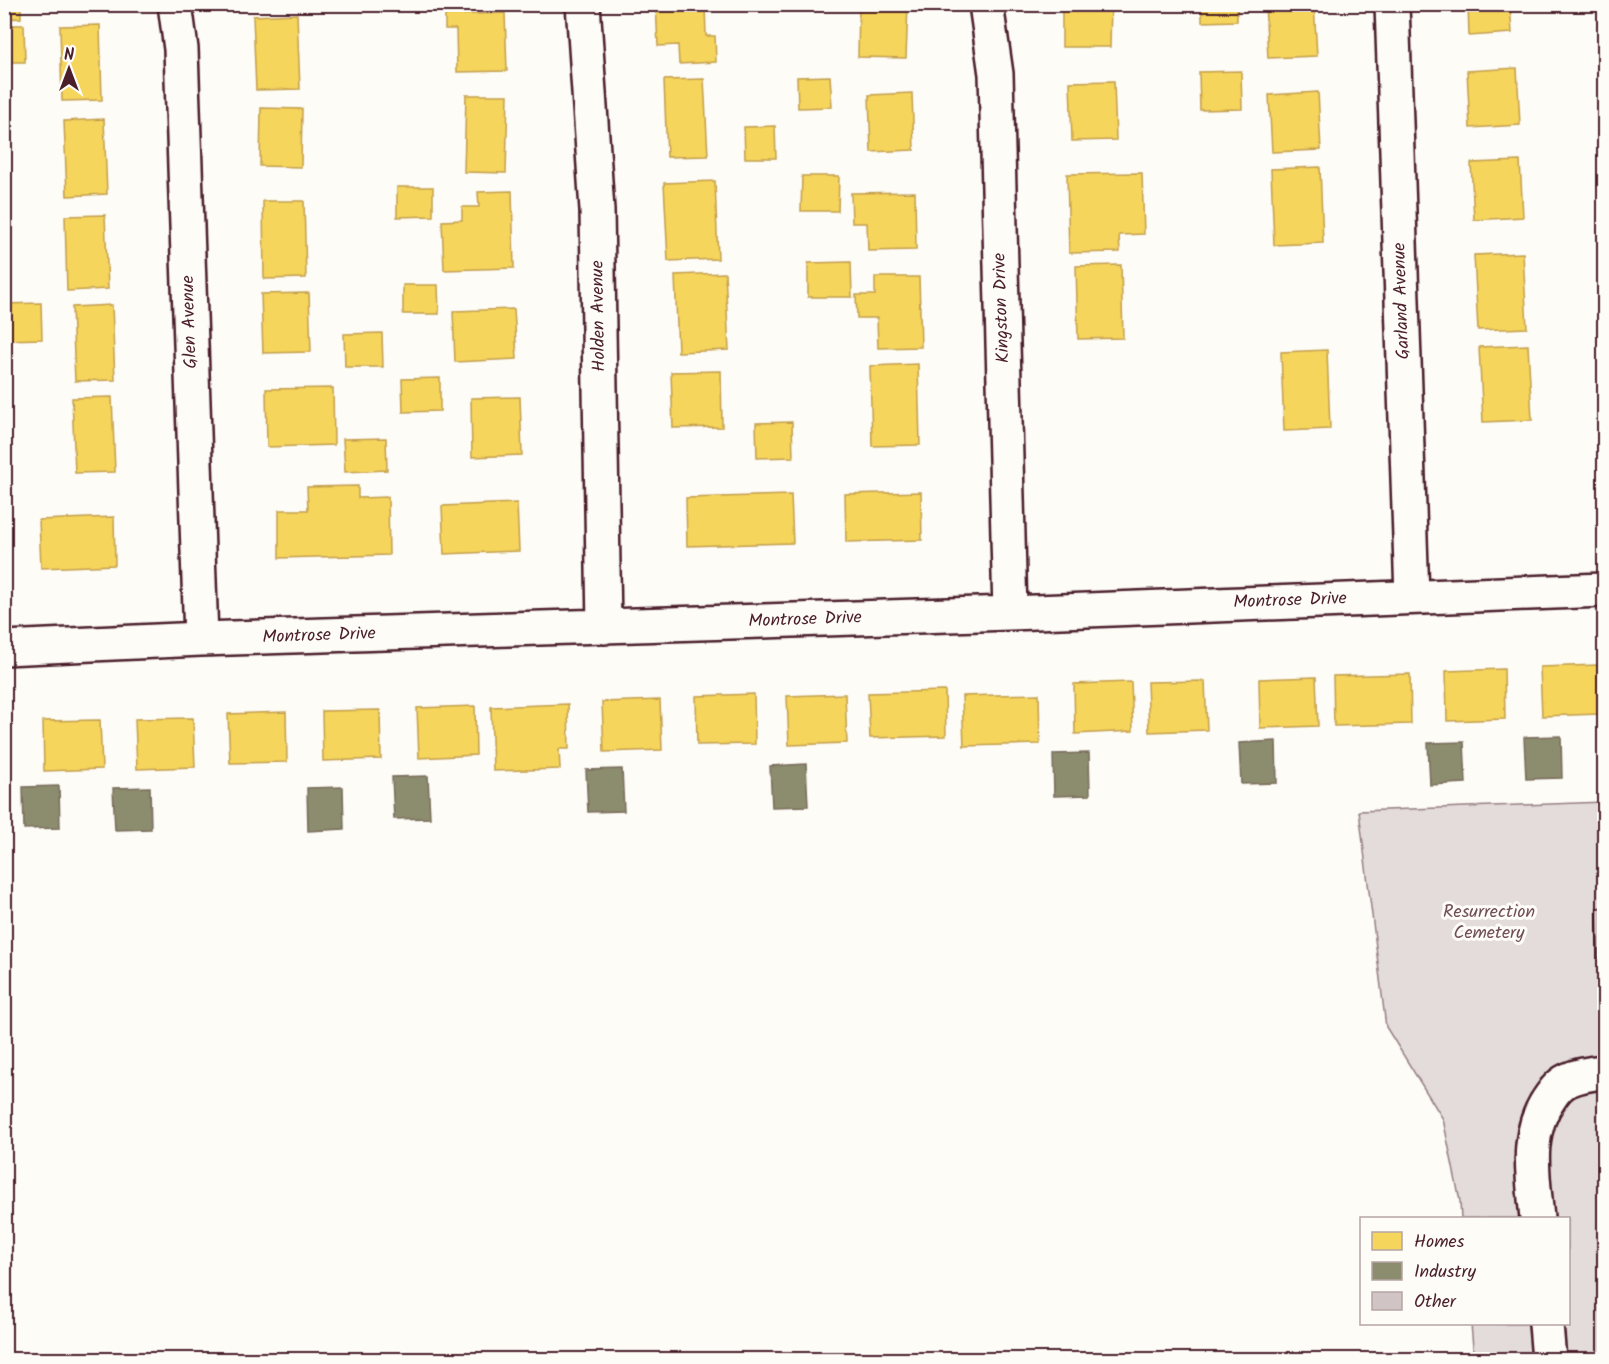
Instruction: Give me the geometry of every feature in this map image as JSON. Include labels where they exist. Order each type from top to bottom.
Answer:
[{"type":"street","name":"Glen Avenue","points":[[175,4],[181,49],[201,639]]},
{"type":"street","name":"Holden Avenue","points":[[583,4],[597,210],[604,627]]},
{"type":"street","name":"Kingston Drive","points":[[986,4],[996,74],[1010,613]]},
{"type":"street","name":"Garland Avenue","points":[[1392,4],[1412,597]]},
{"type":"street","name":"Montrose Drive","points":[[4,648],[201,639],[1010,613],[1605,590]]},
{"type":"street","points":[[1537,1217],[1532,1154],[1535,1130],[1543,1107],[1556,1089],[1568,1080],[1605,1072]]},
{"type":"street","points":[[1546,1325],[1549,1359]]},
{"type":"green space","name":"Resurrection Cemetery","points":[[1604,802],[1604,1359],[1474,1359],[1471,1325],[1570,1325],[1570,1217],[1461,1217],[1460,1201],[1443,1119],[1386,1027],[1359,811]]},
{"type":"building: Homes","points":[[4,4],[21,4],[21,18],[4,19]]},
{"type":"building: Homes","points":[[54,4],[79,4],[54,8]]},
{"type":"building: Homes","points":[[656,4],[705,4],[706,36],[715,36],[716,62],[679,64],[678,45],[658,46]]},
{"type":"building: Homes","points":[[859,4],[908,4],[906,58],[858,57]]},
{"type":"building: Homes","points":[[1062,4],[1111,4],[1110,47],[1062,47]]},
{"type":"building: Homes","points":[[1202,4],[1237,4],[1237,21],[1202,22]]},
{"type":"building: Homes","points":[[1265,4],[1314,4],[1317,56],[1268,58]]},
{"type":"building: Homes","points":[[1468,4],[1510,4],[1512,33],[1469,36]]},
{"type":"building: Homes","points":[[505,13],[507,71],[457,72],[456,29],[445,29],[445,15]]},
{"type":"building: Homes","points":[[297,14],[300,89],[256,90],[253,16]]},
{"type":"building: Homes","points":[[4,25],[24,25],[25,62],[4,62]]},
{"type":"building: Homes","points":[[100,25],[102,100],[62,101],[60,26]]},
{"type":"building: Homes","points":[[1517,68],[1520,125],[1470,128],[1467,71]]},
{"type":"building: Homes","points":[[1241,71],[1242,109],[1200,110],[1199,72]]},
{"type":"building: Homes","points":[[830,76],[832,107],[798,108],[797,77]]},
{"type":"building: Homes","points":[[704,79],[708,156],[667,157],[664,80]]},
{"type":"building: Homes","points":[[1114,81],[1116,140],[1072,141],[1070,82]]},
{"type":"building: Homes","points":[[1318,92],[1321,150],[1272,152],[1269,95]]},
{"type":"building: Homes","points":[[912,93],[914,150],[871,152],[869,95]]},
{"type":"building: Homes","points":[[466,95],[508,95],[506,173],[464,172]]},
{"type":"building: Homes","points":[[261,108],[302,109],[301,167],[260,166]]},
{"type":"building: Homes","points":[[104,119],[107,194],[67,196],[64,121]]},
{"type":"building: Homes","points":[[775,126],[776,158],[745,158],[744,127]]},
{"type":"building: Homes","points":[[1520,161],[1523,217],[1474,220],[1471,163]]},
{"type":"building: Homes","points":[[1320,167],[1323,243],[1274,245],[1271,169]]},
{"type":"building: Homes","points":[[1142,173],[1144,234],[1119,235],[1120,252],[1069,253],[1067,174]]},
{"type":"building: Homes","points":[[802,176],[839,176],[838,211],[801,211]]},
{"type":"building: Homes","points":[[715,181],[718,259],[668,261],[664,183]]},
{"type":"building: Homes","points":[[397,187],[433,187],[433,216],[397,217]]},
{"type":"building: Homes","points":[[512,191],[514,268],[444,270],[442,221],[462,220],[462,207],[479,207],[478,192]]},
{"type":"building: Homes","points":[[915,192],[916,250],[868,251],[867,223],[852,223],[851,193]]},
{"type":"building: Homes","points":[[263,201],[304,201],[306,278],[264,279]]},
{"type":"building: Homes","points":[[105,215],[108,289],[67,291],[65,216]]},
{"type":"building: Homes","points":[[1523,253],[1527,328],[1478,330],[1474,255]]},
{"type":"building: Homes","points":[[851,262],[852,297],[808,297],[808,263]]},
{"type":"building: Homes","points":[[1121,265],[1123,338],[1078,339],[1076,266]]},
{"type":"building: Homes","points":[[725,273],[729,350],[678,352],[675,275]]},
{"type":"building: Homes","points":[[875,277],[919,277],[921,347],[878,348],[877,318],[857,318],[856,295],[875,295]]},
{"type":"building: Homes","points":[[403,285],[438,285],[439,314],[403,314]]},
{"type":"building: Homes","points":[[309,293],[311,352],[263,353],[261,294]]},
{"type":"building: Homes","points":[[41,303],[42,339],[5,340],[4,304]]},
{"type":"building: Homes","points":[[112,305],[115,380],[75,381],[72,307]]},
{"type":"building: Homes","points":[[514,309],[517,359],[455,362],[453,311]]},
{"type":"building: Homes","points":[[382,333],[383,367],[345,367],[344,334]]},
{"type":"building: Homes","points":[[1528,345],[1532,420],[1483,422],[1479,347]]},
{"type":"building: Homes","points":[[1327,350],[1330,429],[1284,431],[1281,352]]},
{"type":"building: Homes","points":[[918,364],[920,445],[872,446],[870,366]]},
{"type":"building: Homes","points":[[721,371],[722,427],[673,428],[671,372]]},
{"type":"building: Homes","points":[[440,378],[440,411],[403,412],[402,379]]},
{"type":"building: Homes","points":[[333,388],[334,445],[267,447],[266,389]]},
{"type":"building: Homes","points":[[112,397],[115,472],[75,473],[72,398]]},
{"type":"building: Homes","points":[[520,397],[522,455],[472,457],[471,398]]},
{"type":"building: Homes","points":[[792,422],[793,457],[757,458],[756,423]]},
{"type":"building: Homes","points":[[386,438],[387,470],[345,472],[343,439]]},
{"type":"building: Homes","points":[[358,486],[358,498],[388,497],[389,555],[279,558],[279,510],[308,510],[307,487]]},
{"type":"building: Homes","points":[[921,492],[922,540],[846,542],[845,494]]},
{"type":"building: Homes","points":[[791,495],[793,543],[687,546],[686,498]]},
{"type":"building: Homes","points":[[517,503],[519,551],[444,554],[442,506]]},
{"type":"building: Homes","points":[[114,517],[115,565],[41,568],[39,520]]},
{"type":"building: Homes","points":[[1598,665],[1600,714],[1542,716],[1540,667]]},
{"type":"building: Homes","points":[[1504,669],[1505,719],[1447,721],[1446,671]]},
{"type":"building: Homes","points":[[1410,674],[1411,724],[1334,726],[1333,676]]},
{"type":"building: Homes","points":[[1316,677],[1318,726],[1260,728],[1259,679]]},
{"type":"building: Homes","points":[[1205,681],[1207,730],[1149,732],[1147,682]]},
{"type":"building: Homes","points":[[1131,682],[1133,731],[1075,734],[1074,684]]},
{"type":"building: Homes","points":[[945,691],[946,736],[870,738],[868,693]]},
{"type":"building: Homes","points":[[754,694],[755,744],[697,745],[696,696]]},
{"type":"building: Homes","points":[[845,694],[847,743],[789,745],[787,696]]},
{"type":"building: Homes","points":[[1039,694],[1040,744],[964,746],[962,696]]},
{"type":"building: Homes","points":[[660,700],[662,750],[604,752],[602,702]]},
{"type":"building: Homes","points":[[568,704],[569,749],[559,749],[560,769],[493,771],[491,707]]},
{"type":"building: Homes","points":[[475,706],[476,755],[419,758],[417,708]]},
{"type":"building: Homes","points":[[380,710],[381,759],[323,761],[322,711]]},
{"type":"building: Homes","points":[[286,712],[287,762],[230,763],[228,714]]},
{"type":"building: Homes","points":[[193,718],[195,767],[137,769],[135,719]]},
{"type":"building: Homes","points":[[100,720],[102,769],[44,771],[43,721]]},
{"type":"building: Industry","points":[[1561,736],[1562,778],[1526,779],[1524,737]]},
{"type":"building: Industry","points":[[1276,741],[1277,783],[1241,784],[1239,743]]},
{"type":"building: Industry","points":[[1464,742],[1466,783],[1430,785],[1428,743]]},
{"type":"building: Industry","points":[[1089,753],[1090,795],[1054,796],[1053,754]]},
{"type":"building: Industry","points":[[806,764],[808,806],[772,807],[770,766]]},
{"type":"building: Industry","points":[[622,769],[624,811],[588,812],[586,770]]},
{"type":"building: Industry","points":[[428,776],[430,818],[394,819],[392,777]]},
{"type":"building: Industry","points":[[59,786],[60,828],[24,829],[23,787]]},
{"type":"building: Industry","points":[[150,787],[151,829],[115,830],[113,788]]},
{"type":"building: Industry","points":[[343,787],[344,829],[308,831],[307,788]]},
{"type":"building: Other","points":[[1604,907],[1604,958],[1598,958],[1597,908]]}]
